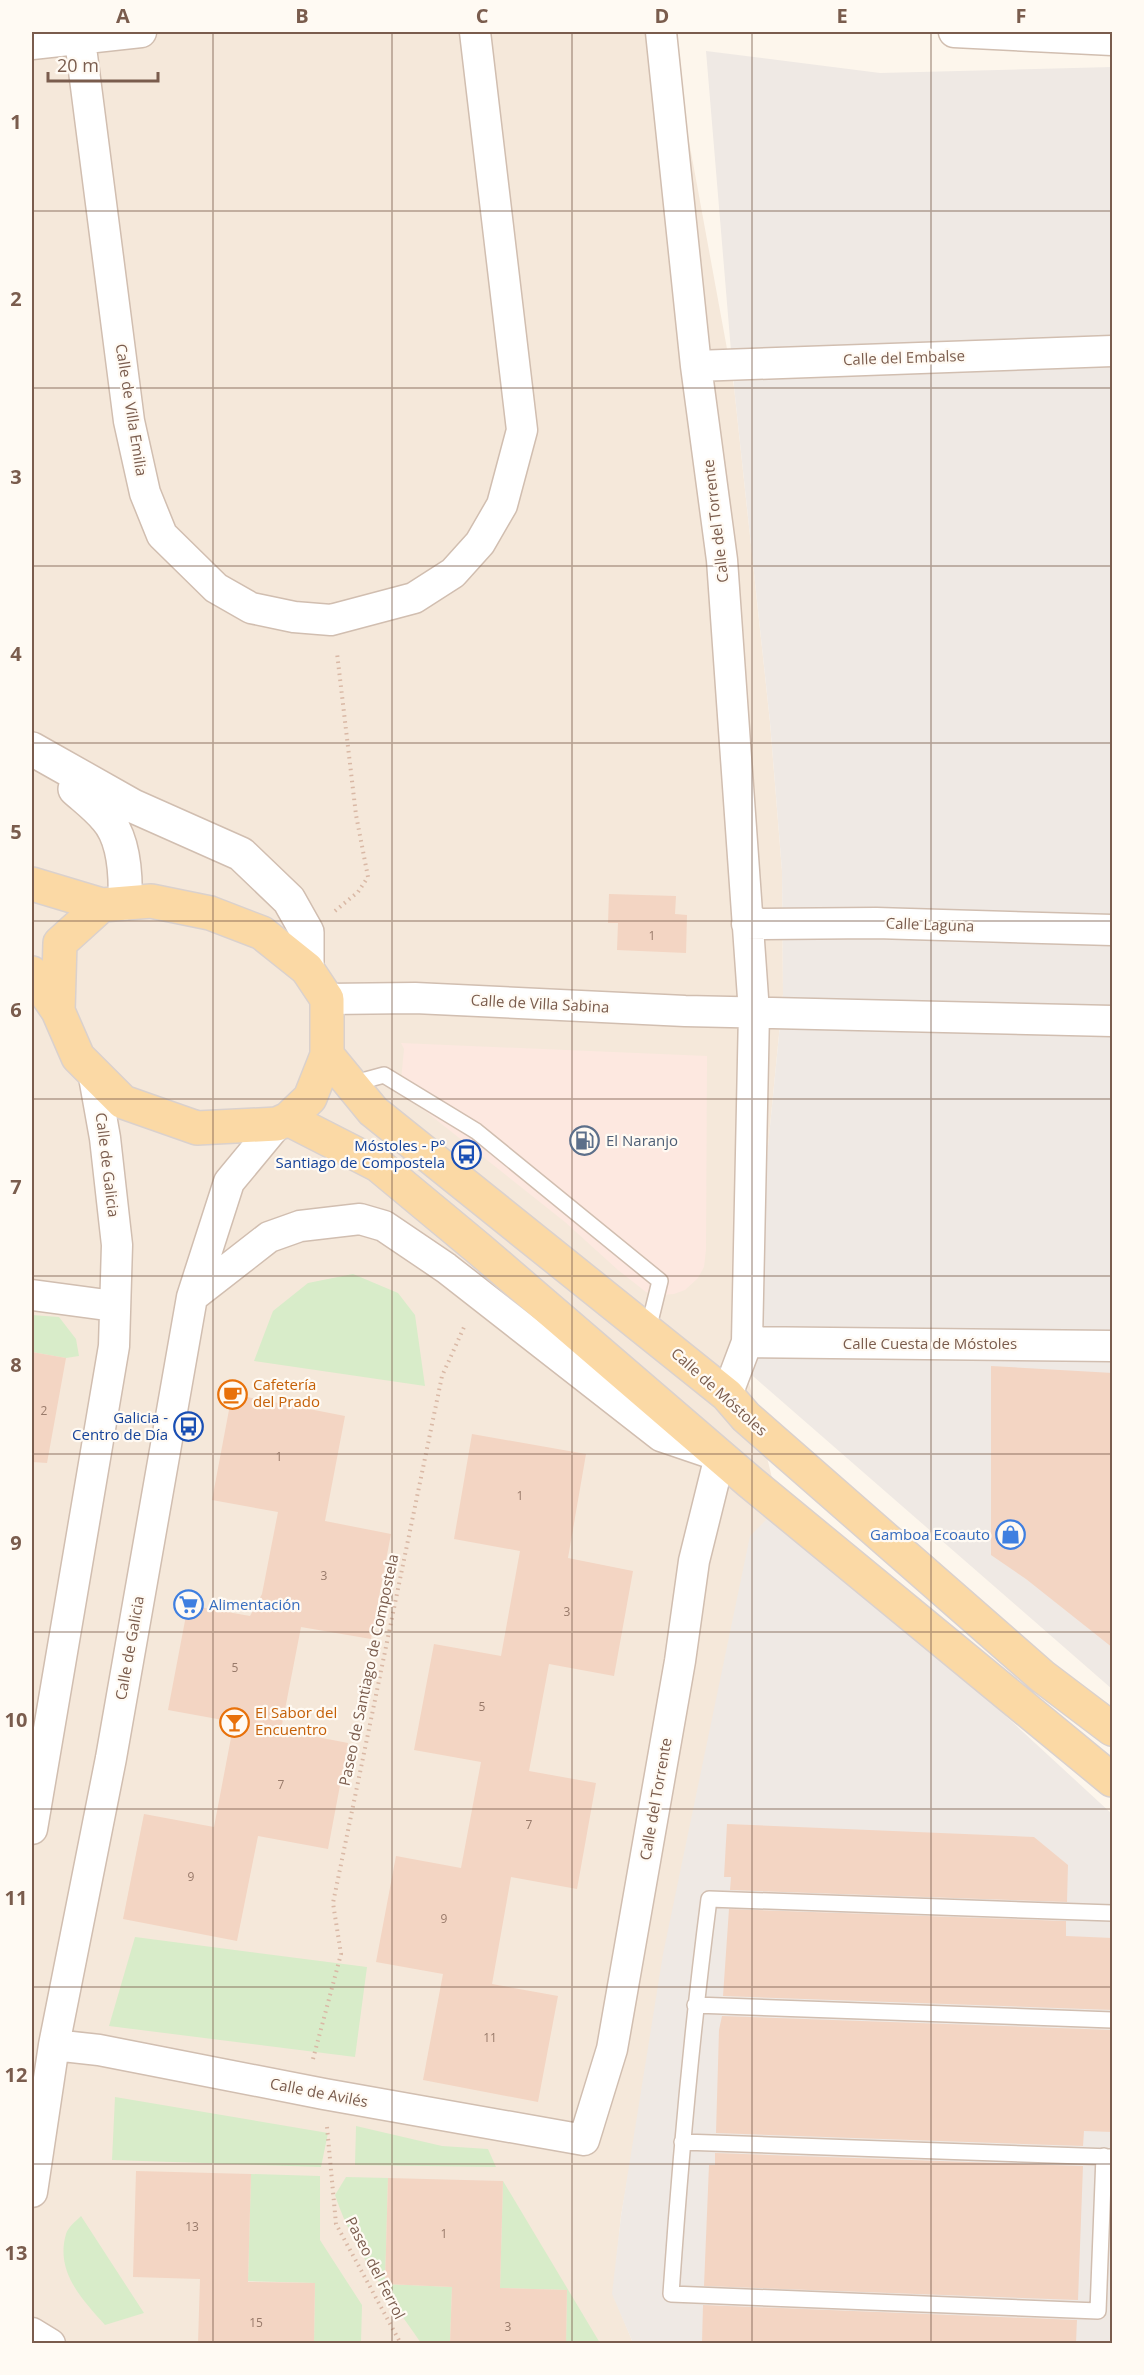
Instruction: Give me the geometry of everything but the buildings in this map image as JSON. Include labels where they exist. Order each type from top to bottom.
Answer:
[{"type":"main road","points":[[32,884],[113,904],[151,901],[210,913],[262,933],[307,969],[327,999],[327,1055],[310,1098],[282,1122]]},
{"type":"main road","points":[[58,1011],[60,943],[113,904]]},
{"type":"main road","points":[[32,973],[58,1011],[78,1057],[123,1102],[197,1128],[282,1122],[378,1166],[478,1248],[720,1456],[1113,1780]]},
{"type":"main road","name":"Calle de Móstoles","points":[[327,1055],[373,1111],[727,1395],[746,1417],[1042,1676],[1113,1729]]},
{"type":"street","points":[[32,44],[79,35],[141,32]]},
{"type":"street","name":"Calle de Villa Emilia","points":[[79,35],[129,421],[145,493],[162,535],[216,588],[251,608],[294,617],[331,620],[414,598],[453,573],[480,543],[502,505],[522,430],[476,32]]},
{"type":"street","name":"Calle del Torrente","points":[[662,32],[696,366],[722,560],[754,1012],[747,1342],[727,1395]]},
{"type":"street","points":[[954,32],[1113,40]]},
{"type":"street","name":"Calle del Embalse","points":[[696,366],[1113,351]]},
{"type":"street","points":[[32,749],[133,806],[241,854],[289,900],[307,932],[307,969]]},
{"type":"street","points":[[32,749],[108,819],[121,849],[125,879],[113,904]]},
{"type":"street","name":"Calle Laguna","points":[[747,924],[876,923],[1113,930]]},
{"type":"street","name":"Calle de Villa Sabina","points":[[327,999],[415,998],[685,1011],[754,1012]]},
{"type":"street","points":[[754,1012],[1113,1021]]},
{"type":"street","name":"Calle de Galicia","points":[[32,1829],[114,1346],[117,1245],[105,1138],[93,1071]]},
{"type":"street","name":"Calle de Galicia","points":[[32,2192],[39,2090],[54,2045],[111,1758],[192,1297],[229,1182],[282,1122]]},
{"type":"street","points":[[192,1297],[270,1237],[300,1226],[360,1219],[384,1226],[479,1293],[660,1436],[720,1456]]},
{"type":"street","points":[[32,1295],[114,1306]]},
{"type":"street","name":"Calle Cuesta de Móstoles","points":[[747,1342],[1113,1346]]},
{"type":"street","name":"Calle del Torrente","points":[[584,2140],[612,2049],[680,1661],[694,1561],[720,1456]]},
{"type":"street","name":"Calle de Avilés","points":[[54,2045],[99,2050],[314,2093],[584,2140]]},
{"type":"street","points":[[32,2333],[50,2343]]},
{"type":"lane","points":[[351,1084],[384,1075],[476,1131],[660,1281],[648,1330]]},
{"type":"lane","points":[[682,2142],[1108,2156],[1098,2312],[671,2294],[682,2142],[695,2005],[710,1899],[1113,1913]]},
{"type":"lane","points":[[695,2005],[1113,2019]]},
{"type":"path","points":[[307,932],[358,892],[368,877],[356,814],[331,620]]},
{"type":"path","name":"Paseo de Santiago de Compostela","points":[[314,2093],[341,1954],[333,1904],[442,1376],[479,1293]]},
{"type":"path","name":"Paseo del Ferrol","points":[[314,2093],[336,2224],[401,2343]]},
{"type":"shaded area","points":[[32,32],[669,32],[734,387],[770,722],[782,871],[783,994],[746,1370],[779,1507],[638,2120],[621,2216],[613,2294],[633,2343],[32,2344]]},
{"type":"shaded area","points":[[706,51],[880,73],[1112,67],[1112,1689],[746,1370],[783,994],[782,871],[770,722],[734,387]]},
{"type":"shaded area","name":"El Naranjo","points":[[401,1043],[707,1056],[706,1250],[704,1267],[698,1278],[685,1290],[660,1295],[646,1292],[618,1270],[565,1222],[400,1091],[404,1049]]},
{"type":"shaded area","points":[[779,1507],[1112,1814],[1112,2343],[633,2343],[612,2294],[621,2216],[663,1954],[750,1536]]},
{"type":"green space","points":[[353,1274],[398,1293],[415,1315],[425,1386],[254,1361],[273,1311],[308,1283]]},
{"type":"green space","points":[[32,1315],[59,1317],[76,1339],[79,1356],[66,1358],[32,1352]]},
{"type":"green space","points":[[135,1937],[367,1967],[355,2057],[109,2026]]},
{"type":"green space","points":[[115,2097],[328,2133],[321,2167],[112,2160]]},
{"type":"green space","points":[[356,2126],[442,2146],[488,2149],[496,2167],[355,2165]]},
{"type":"green space","points":[[251,2174],[320,2176],[320,2240],[362,2305],[361,2343],[314,2343],[315,2283],[248,2281]]},
{"type":"green space","points":[[346,2177],[388,2178],[385,2284],[452,2287],[450,2343],[421,2343],[372,2272],[351,2234],[335,2195]]},
{"type":"green space","points":[[503,2181],[600,2343],[566,2343],[567,2290],[500,2288]]},
{"type":"green space","points":[[81,2216],[144,2313],[105,2325],[80,2295],[67,2273],[64,2248],[67,2231]]},
{"type":"place","name":"El Naranjo","points":[[585,1141]]},
{"type":"place","name":"Móstoles - Pº Santiago de Compostela","points":[[466,1155]]},
{"type":"place","name":"Cafetería del Prado","points":[[232,1394]]},
{"type":"place","name":"Galicia - Centro de Día","points":[[189,1427]]},
{"type":"place","name":"Gamboa Ecoauto","points":[[1011,1535]]},
{"type":"place","name":"Alimentación","points":[[188,1605]]},
{"type":"place","name":"El Sabor del Encuentro","points":[[234,1722]]}]
